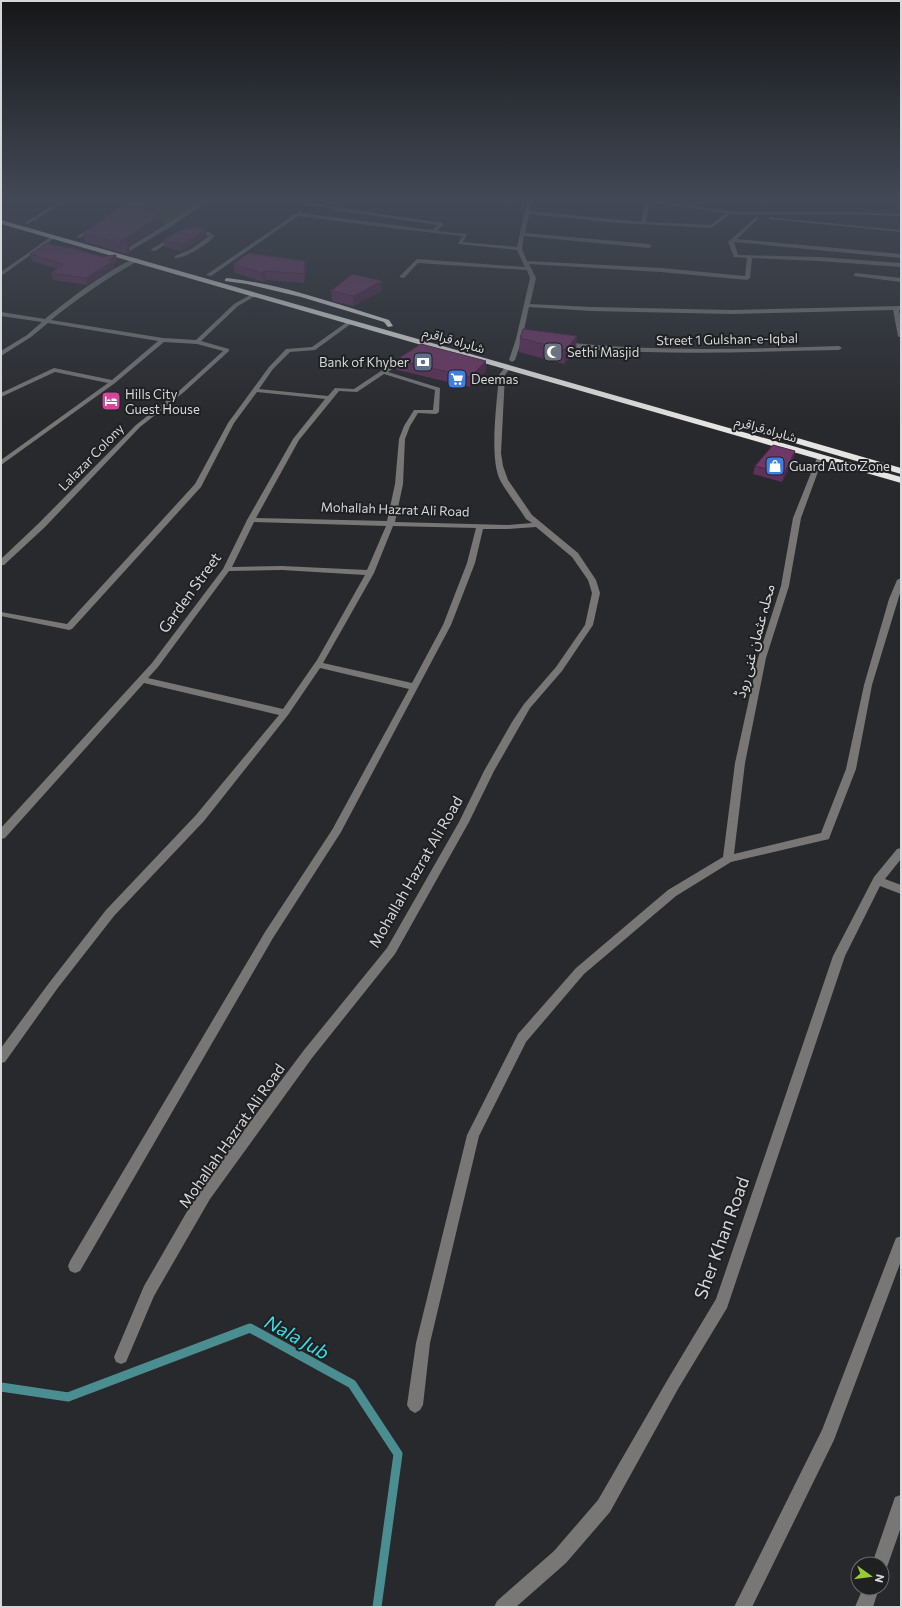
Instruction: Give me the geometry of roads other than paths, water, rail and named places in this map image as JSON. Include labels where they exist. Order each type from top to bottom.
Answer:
[{"type":"highway","name":"شاہراہ قراقرم","points":[[194,276],[349,323],[420,348],[508,362],[820,458],[901,480]]},
{"type":"highway","name":"شاہراہ قراقرم","points":[[213,276],[489,354]]},
{"type":"highway","points":[[227,280],[247,282],[313,299],[387,321],[390,326]]},
{"type":"highway","points":[[300,309],[310,304]]},
{"type":"highway","name":"شاہراہ قراقرم","points":[[508,362],[520,362]]},
{"type":"highway","name":"شاہراہ قراقرم","points":[[748,427],[901,471]]},
{"type":"street","points":[[1,354],[29,336],[68,303],[108,276]]},
{"type":"street","name":"Mohallah Hazrat Ali Road","points":[[121,1357],[149,1291],[205,1194],[308,1054],[391,951],[464,822],[489,771],[517,722],[527,706],[558,670],[589,625],[596,593],[592,580],[575,555],[529,516],[504,480],[499,466],[498,453],[502,376],[519,339],[533,278],[532,276]]},
{"type":"street","points":[[726,276],[747,278],[747,276]]},
{"type":"street","points":[[856,276],[901,280]]},
{"type":"street","points":[[196,342],[236,305],[254,295]]},
{"type":"street","points":[[527,305],[591,309],[732,312],[898,308],[901,336]]},
{"type":"street","name":"Lalazar Colony","points":[[1,314],[163,340],[196,342],[227,350],[182,391],[138,426],[42,525],[1,563]]},
{"type":"street","points":[[1,614],[68,627],[198,485],[231,423],[271,368],[288,350],[313,349],[349,323]]},
{"type":"street","points":[[519,339],[527,340]]},
{"type":"street","points":[[1,463],[113,382],[163,340]]},
{"type":"street","name":"Street 1 Gulshan-e-Iqbal","points":[[556,344],[598,349],[672,352],[840,348]]},
{"type":"street","name":"Garden Street","points":[[1,835],[155,665],[227,569],[251,520],[296,439],[337,388],[355,391],[420,348]]},
{"type":"street","points":[[1,395],[54,370],[113,382]]},
{"type":"street","points":[[1,1058],[52,986],[110,913],[200,818],[285,713],[318,665],[370,573],[391,522],[399,484],[402,439],[407,426],[416,411],[436,412],[438,389],[382,372]]},
{"type":"street","points":[[254,390],[329,398]]},
{"type":"street","name":"محلہ عثمان غنی روڈ","points":[[728,859],[740,763],[762,658],[785,586],[797,518],[820,458]]},
{"type":"street","name":"Mohallah Hazrat Ali Road","points":[[251,520],[391,522],[480,526],[527,526],[538,524]]},
{"type":"street","points":[[75,1266],[269,935],[336,832],[447,625],[471,563],[480,526]]},
{"type":"street","points":[[227,569],[282,568],[370,573]]},
{"type":"street","points":[[415,1405],[423,1343],[473,1135],[522,1038],[580,971],[672,893],[728,859],[825,836],[851,769],[868,685],[893,599],[901,580]]},
{"type":"street","points":[[318,665],[415,687]]},
{"type":"street","points":[[142,680],[285,713]]},
{"type":"street","name":"Sher Khan Road","points":[[503,1607],[560,1558],[604,1506],[673,1384],[722,1303],[839,956],[878,880],[901,852]]},
{"type":"street","points":[[878,880],[901,890]]},
{"type":"street","points":[[744,1607],[828,1434],[901,1243]]},
{"type":"street","points":[[883,1556],[901,1503]]},
{"type":"street","points":[[864,1607],[868,1596]]},
{"type":"waterway","name":"Nala Jub","points":[[1,1387],[68,1397],[250,1328],[352,1384],[398,1454],[377,1607]]},
{"type":"place","name":"Sethi Masjid","points":[[553,352]]},
{"type":"place","name":"Bank of Khyber","points":[[423,362]]},
{"type":"place","name":"Deemas","points":[[457,379]]},
{"type":"place","name":"Hills City Guest House","points":[[111,401]]},
{"type":"place","name":"Guard Auto Zone","points":[[775,466]]}]
